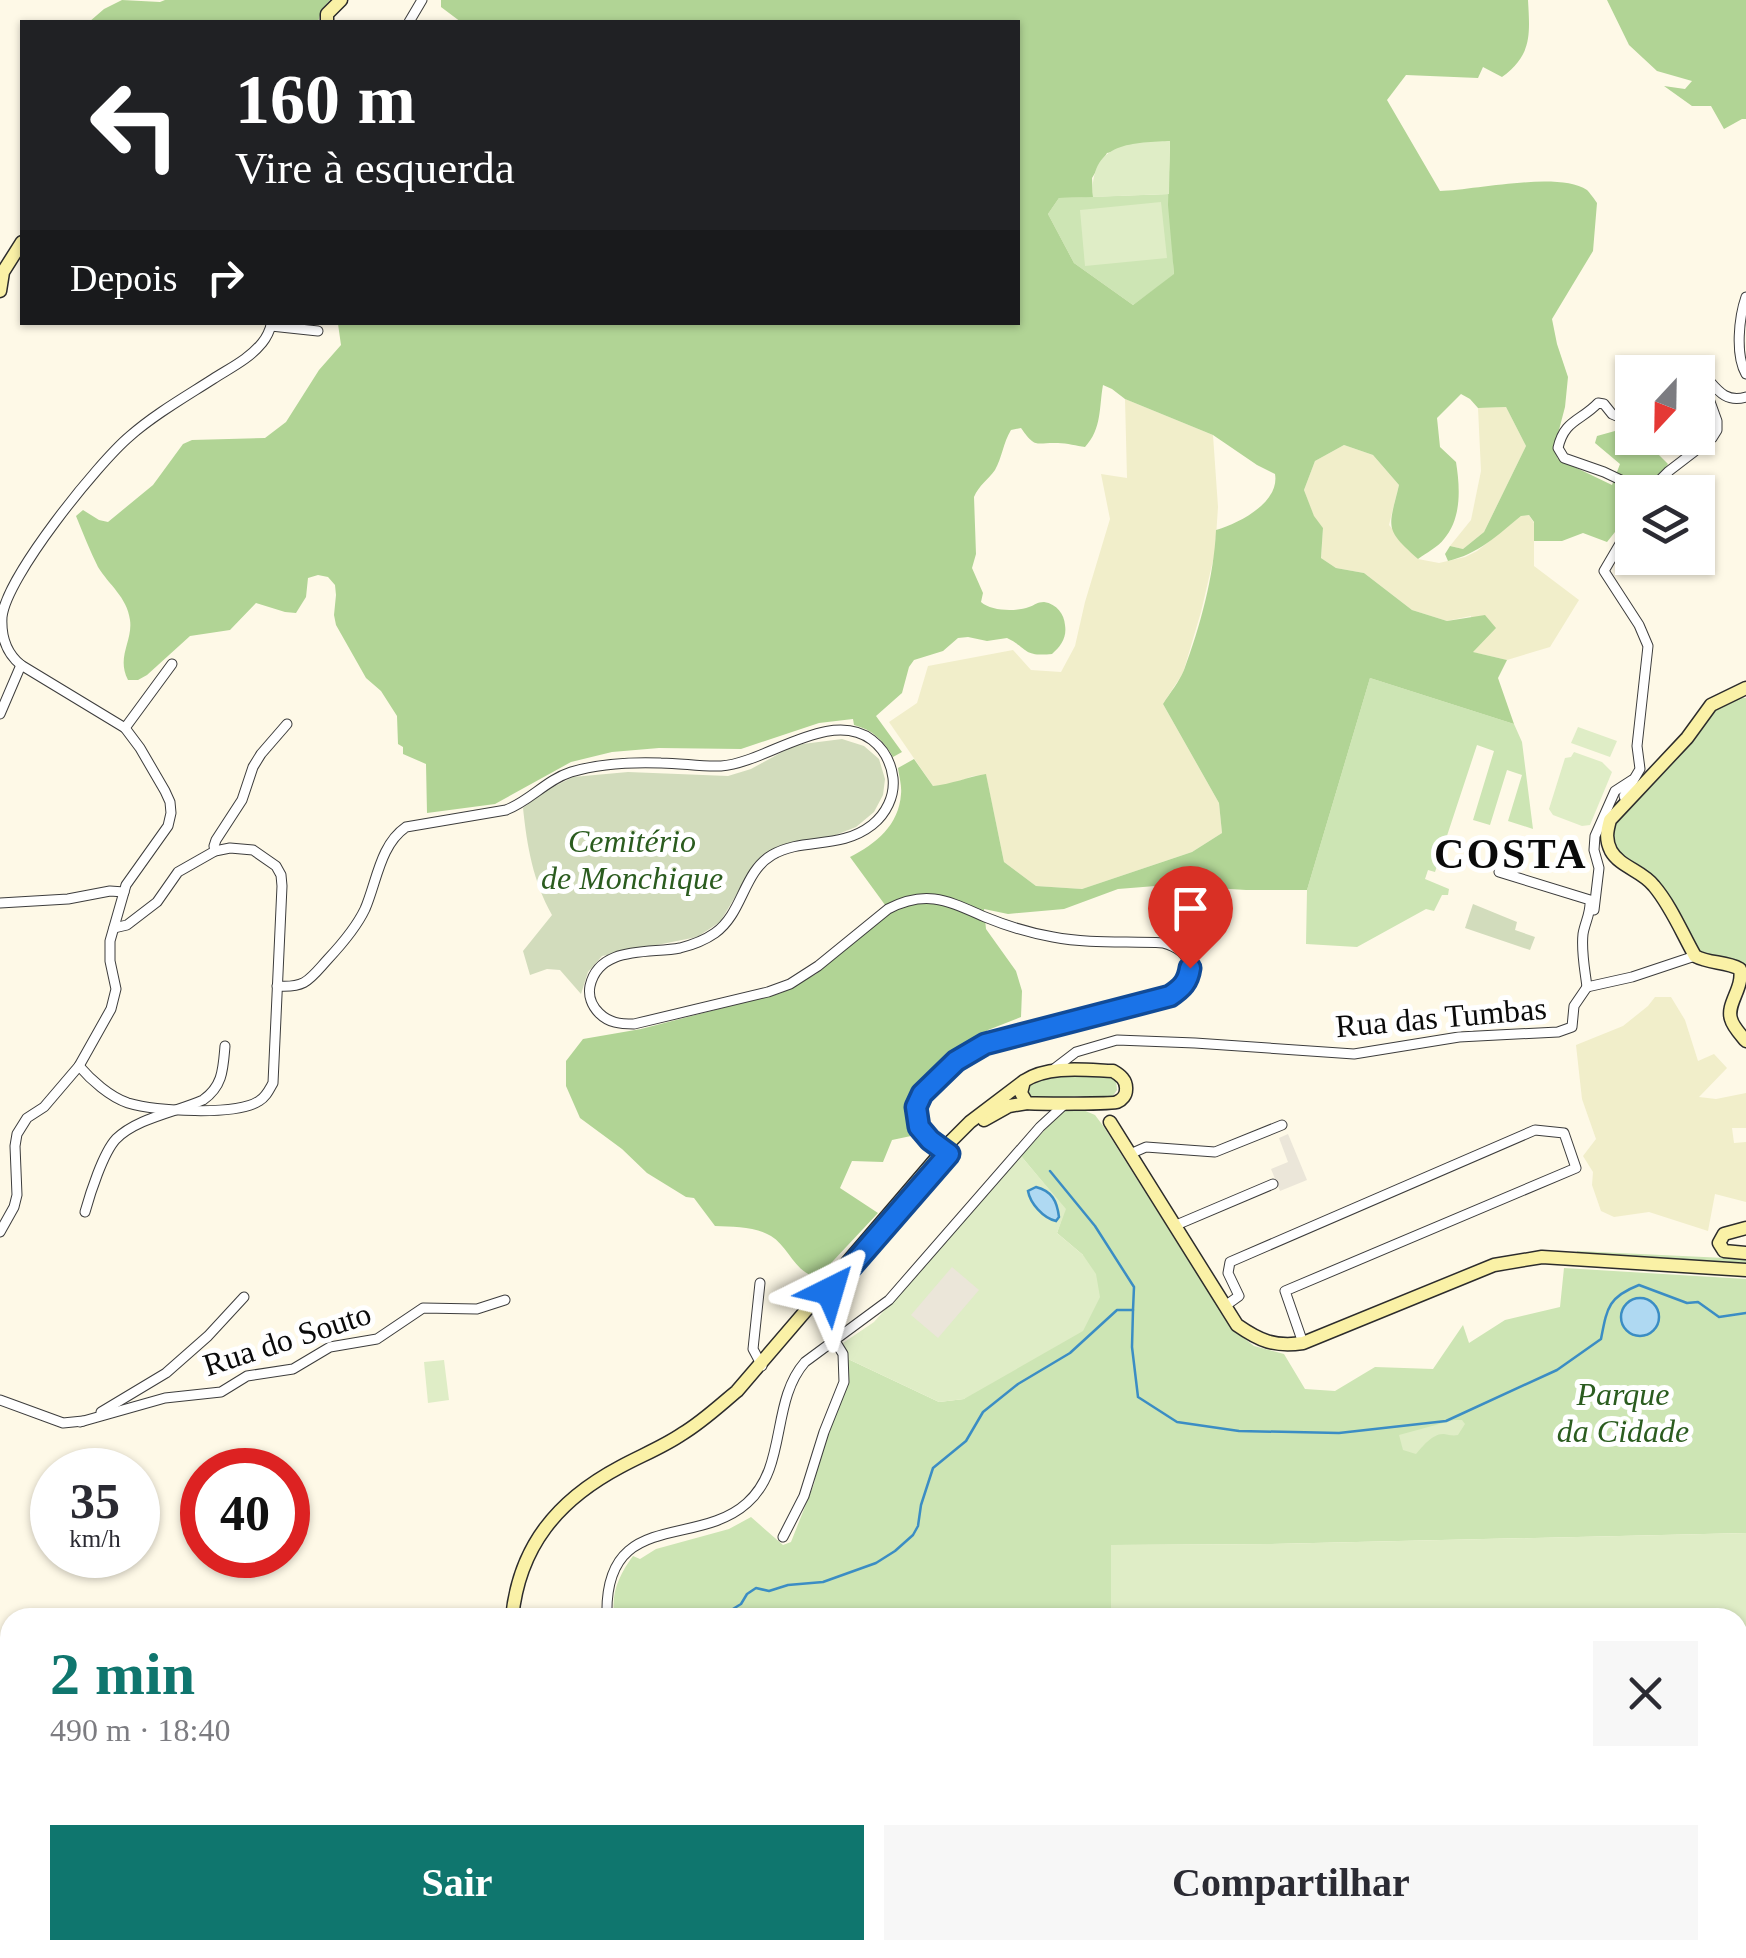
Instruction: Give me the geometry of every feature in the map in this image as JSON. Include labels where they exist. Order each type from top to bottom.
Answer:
[{"type":"street","points":[[328,20],[326,14],[341,0]]},
{"type":"street","points":[[0,291],[3,272],[20,245]]},
{"type":"street","points":[[1746,296],[1741,312],[1739,353],[1746,374]]},
{"type":"street","points":[[0,1232],[17,1195],[15,1146],[20,1126],[44,1108],[78,1066],[105,1021],[115,999],[110,948],[124,892],[132,874],[168,826],[171,814],[166,791],[125,728],[20,665],[8,652],[2,616],[7,598],[55,522],[126,439],[254,351],[266,339],[272,325]]},
{"type":"street","points":[[279,325],[318,331]]},
{"type":"street","points":[[1715,385],[1728,398],[1746,397]]},
{"type":"street","points":[[1615,415],[1598,403],[1561,433],[1558,448],[1564,458],[1615,477]]},
{"type":"street","points":[[1666,475],[1690,455]]},
{"type":"street","points":[[1615,552],[1604,571],[1648,646],[1637,746],[1640,770],[1624,796],[1626,801]]},
{"type":"street","points":[[125,728],[172,664]]},
{"type":"street","points":[[0,714],[20,665]]},
{"type":"street","points":[[1746,688],[1712,704],[1687,738],[1610,820],[1606,835],[1619,861],[1640,872],[1654,886],[1695,956],[1740,969],[1742,980],[1730,1018],[1746,1041]]},
{"type":"street","points":[[215,851],[216,840],[242,800],[252,767],[287,724]]},
{"type":"street","points":[[277,986],[296,988],[308,982],[342,944],[365,909],[388,847],[406,827],[506,810],[572,772],[660,762],[722,766],[758,757],[800,738],[848,731],[866,736],[882,748],[892,768],[894,787],[880,818],[869,828],[840,841],[769,856],[759,866],[732,916],[711,936],[681,948],[615,956],[601,965],[594,976],[589,989],[591,1000],[596,1011],[608,1020],[634,1024],[768,992],[804,976],[888,909],[904,900],[920,898],[939,898],[1049,937],[1163,943],[1183,953],[1188,960],[1188,979],[1170,996],[985,1044],[956,1061],[922,1094],[916,1107],[919,1127],[946,1151]]},
{"type":"street","points":[[1587,921],[1596,908],[1599,868],[1595,836],[1615,792],[1632,780]]},
{"type":"street","points":[[1508,846],[1499,872],[1590,900],[1582,951],[1587,987],[1695,956]]},
{"type":"street","points":[[78,1066],[126,1102],[196,1112],[262,1100],[275,1074],[281,875],[276,866],[252,850],[215,851],[178,872],[157,902],[128,925],[114,928]]},
{"type":"street","points":[[0,903],[124,892]]},
{"type":"street","name":"Rua das Tumbas","points":[[1091,1047],[1130,1040],[1354,1054],[1459,1037],[1558,1032],[1572,1027],[1574,1006],[1587,987]]},
{"type":"street","points":[[85,1212],[115,1140],[132,1128],[203,1100],[219,1085],[224,1046]]},
{"type":"street","points":[[1091,1047],[1084,1053],[1084,1059],[1094,1070]]},
{"type":"street","points":[[1048,1072],[1076,1052],[1091,1047]]},
{"type":"street","points":[[513,1608],[525,1562],[552,1518],[593,1482],[680,1436],[737,1391],[811,1313],[970,1122],[1024,1081],[1048,1072],[1113,1071],[1122,1076],[1126,1086],[1122,1100],[1113,1104],[1009,1106],[995,1112],[946,1151]]},
{"type":"street","points":[[1024,1081],[1021,1093],[1040,1116],[1040,1127]]},
{"type":"street","points":[[1074,1102],[1095,1110],[1110,1122],[1237,1325],[1258,1339],[1284,1346],[1302,1343],[1494,1265],[1522,1259],[1746,1270]]},
{"type":"street","points":[[606,1608],[610,1580],[618,1564],[640,1543],[725,1518],[751,1500],[764,1484],[771,1466],[788,1390],[798,1370],[889,1300],[1040,1127],[1074,1102]]},
{"type":"street","points":[[1110,1122],[1113,1104]]},
{"type":"street","points":[[1130,1154],[1146,1148],[1215,1152],[1282,1125]]},
{"type":"street","points":[[1224,1306],[1240,1296],[1228,1273],[1230,1262],[1535,1130],[1564,1133],[1576,1168],[1284,1291],[1302,1343]]},
{"type":"street","points":[[1174,1226],[1273,1184]]},
{"type":"street","points":[[1746,1228],[1724,1234],[1719,1243],[1724,1251],[1746,1253]]},
{"type":"street","points":[[760,1283],[753,1349],[761,1364]]},
{"type":"street","points":[[0,1400],[47,1419],[80,1422],[166,1374],[244,1297]]},
{"type":"street","name":"Rua do Souto","points":[[80,1422],[164,1398],[222,1392],[247,1376],[293,1369],[330,1347],[377,1339],[423,1308],[477,1310],[505,1300]]},
{"type":"street","points":[[783,1536],[804,1496],[844,1382],[843,1354],[835,1341]]},
{"type":"shaded area","points":[[1125,399],[1213,435],[1218,507],[1215,552],[1183,673],[1163,704],[1219,803],[1222,833],[1192,852],[1082,889],[1036,886],[1004,862],[986,775],[933,786],[889,722],[917,703],[928,666],[1013,650],[1031,670],[1061,672],[1075,646],[1110,519],[1101,474],[1127,478]]},
{"type":"shaded area","points":[[1506,407],[1526,446],[1484,532],[1463,549],[1450,546],[1471,520],[1481,471],[1478,408]]},
{"type":"shaded area","points":[[1344,445],[1373,455],[1399,485],[1389,525],[1418,559],[1439,563],[1465,557],[1521,516],[1529,515],[1534,523],[1534,566],[1579,600],[1550,647],[1507,660],[1472,652],[1471,616],[1447,621],[1412,610],[1364,573],[1336,568],[1321,558],[1323,528],[1314,517],[1304,490],[1315,461]]},
{"type":"shaded area","points":[[1655,997],[1671,997],[1685,1020],[1698,1061],[1714,1054],[1727,1068],[1699,1097],[1716,1099],[1746,1093],[1746,1128],[1732,1128],[1734,1143],[1746,1142],[1746,1202],[1715,1194],[1708,1231],[1649,1212],[1614,1217],[1601,1211],[1592,1185],[1593,1172],[1583,1156],[1596,1139],[1582,1099],[1576,1045],[1623,1026]]},
{"type":"shaded area","points":[[1288,1134],[1307,1180],[1280,1191],[1271,1169],[1288,1162],[1279,1138]]},
{"type":"shaded area","points":[[952,1267],[979,1290],[938,1338],[911,1315]]},
{"type":"green space","points":[[122,0],[330,0],[319,20],[91,20]]},
{"type":"green space","points":[[441,0],[1528,0],[1524,52],[1502,77],[1483,67],[1478,78],[1406,75],[1387,100],[1440,191],[1557,182],[1587,190],[1597,203],[1593,251],[1552,319],[1568,377],[1554,449],[1558,459],[1612,485],[1615,477],[1615,532],[1607,542],[1583,533],[1562,541],[1534,541],[1534,522],[1529,515],[1521,516],[1478,549],[1448,561],[1445,554],[1450,546],[1463,549],[1484,532],[1526,446],[1506,407],[1478,408],[1461,394],[1437,418],[1440,447],[1456,462],[1457,512],[1444,539],[1418,559],[1399,540],[1392,526],[1399,485],[1373,455],[1344,445],[1315,461],[1304,490],[1323,528],[1321,558],[1336,568],[1364,573],[1412,610],[1447,621],[1485,615],[1496,628],[1473,652],[1507,660],[1498,678],[1514,724],[1370,678],[1307,890],[1168,885],[1118,889],[1064,909],[1008,914],[984,909],[986,929],[1016,971],[1022,991],[1021,1017],[988,1030],[954,1052],[914,1091],[908,1115],[911,1136],[892,1140],[883,1162],[852,1161],[840,1188],[878,1213],[818,1277],[804,1271],[777,1241],[764,1233],[715,1226],[694,1198],[647,1173],[580,1118],[566,1086],[566,1061],[583,1039],[641,1029],[781,993],[816,974],[888,909],[850,857],[877,840],[891,824],[901,794],[898,768],[914,759],[933,786],[986,774],[1004,862],[1036,886],[1082,889],[1192,852],[1222,833],[1219,803],[1163,704],[1182,674],[1195,636],[1209,583],[1216,530],[1247,517],[1265,502],[1275,484],[1275,474],[1213,435],[1125,399],[1103,385],[1097,425],[1085,447],[1037,443],[1021,428],[1011,430],[995,470],[974,497],[976,554],[972,568],[983,593],[981,602],[1010,610],[1049,603],[1063,617],[1061,645],[1052,654],[1043,655],[1031,653],[1007,638],[958,638],[943,651],[914,660],[902,693],[876,716],[902,752],[893,757],[877,737],[854,725],[853,719],[819,723],[741,749],[612,752],[571,762],[495,804],[427,813],[426,764],[403,754],[403,747],[398,744],[397,716],[381,691],[366,678],[336,625],[335,585],[328,577],[308,578],[306,597],[296,613],[256,603],[230,630],[190,636],[147,675],[128,680],[124,656],[130,628],[128,612],[98,567],[76,516],[83,510],[108,522],[153,485],[183,444],[192,440],[265,438],[286,422],[319,370],[341,345],[338,325],[1020,325],[1020,20],[458,20],[441,7]],"holes":[[[1170,141],[1168,205],[1174,274],[1133,305],[1074,263],[1048,214],[1059,198],[1093,197],[1092,178],[1107,153]]]},
{"type":"green space","points":[[1607,0],[1746,0],[1746,119],[1724,129],[1711,106],[1692,106],[1664,86],[1685,89],[1692,81],[1657,71],[1629,45]]},
{"type":"green space","points":[[1170,141],[1169,194],[1093,197],[1094,179],[1105,156],[1126,145]]},
{"type":"green space","points":[[1169,194],[1174,275],[1133,305],[1074,263],[1048,214],[1059,198]]},
{"type":"green space","points":[[1161,202],[1167,258],[1085,266],[1080,210]]},
{"type":"green space","points":[[1615,431],[1615,455],[1659,455],[1668,464],[1660,475],[1616,475],[1620,464],[1595,443],[1597,436]]},
{"type":"green space","points":[[1370,678],[1514,724],[1522,742],[1533,829],[1508,821],[1522,775],[1507,770],[1490,825],[1473,820],[1494,751],[1477,745],[1435,872],[1428,870],[1425,879],[1449,889],[1448,895],[1442,895],[1434,911],[1426,909],[1357,947],[1306,944],[1307,890]]},
{"type":"green space","points":[[1736,697],[1746,698],[1746,976],[1699,953],[1682,925],[1611,843],[1612,825],[1711,711]]},
{"type":"green space","points":[[1578,727],[1617,741],[1610,757],[1571,743]]},
{"type":"green space","name":"Cemitério de Monchique","points":[[842,739],[864,746],[879,759],[885,779],[883,795],[874,812],[856,827],[828,838],[778,846],[756,862],[720,922],[697,937],[602,956],[588,972],[581,994],[560,970],[547,969],[530,975],[523,951],[552,915],[532,863],[523,808],[573,777],[628,772],[728,776],[751,769],[795,745]]},
{"type":"green space","points":[[1574,752],[1602,762],[1612,772],[1590,825],[1582,826],[1553,815],[1549,809],[1565,758]]},
{"type":"green space","points":[[1473,904],[1517,922],[1515,930],[1535,937],[1530,950],[1465,928]]},
{"type":"green space","points":[[1057,1075],[1111,1076],[1116,1080],[1117,1090],[1106,1097],[1037,1100],[1029,1096],[1027,1084]]},
{"type":"green space","name":"Parque da Cidade","points":[[1076,1107],[1095,1115],[1231,1328],[1254,1346],[1284,1354],[1305,1389],[1335,1391],[1375,1367],[1433,1369],[1463,1325],[1469,1343],[1505,1320],[1560,1307],[1564,1268],[1746,1279],[1746,1533],[1112,1545],[1111,1608],[614,1608],[617,1585],[633,1556],[640,1559],[656,1549],[729,1529],[751,1517],[783,1545],[791,1542],[845,1389],[848,1359],[939,1402],[964,1399],[1083,1255],[1057,1233],[1065,1209],[1021,1156],[1062,1111]]},
{"type":"green space","points":[[1021,1156],[1066,1209],[1057,1233],[1083,1255],[1096,1274],[1100,1297],[1083,1331],[964,1399],[939,1402],[848,1359],[843,1343],[874,1322]]},
{"type":"green space","points":[[1577,1251],[1746,1259],[1746,1265],[1576,1255]]},
{"type":"green space","points":[[444,1360],[449,1400],[428,1403],[424,1362]]},
{"type":"green space","points":[[1454,1420],[1465,1424],[1458,1435],[1436,1436],[1416,1454],[1403,1450],[1399,1435]]},
{"type":"green space","points":[[1746,1533],[1746,1608],[1111,1608],[1111,1545]]},
{"type":"water","points":[[1036,1187],[1053,1198],[1059,1217],[1056,1221],[1031,1200],[1028,1191]]},
{"type":"water","points":[[1640,1298],[1653,1304],[1659,1317],[1653,1330],[1640,1336],[1627,1330],[1621,1317],[1627,1304]]},
{"type":"waterway","points":[[1050,1171],[1095,1226],[1134,1287],[1133,1310]]},
{"type":"waterway","points":[[734,1608],[756,1588],[769,1591],[823,1582],[876,1563],[895,1551],[918,1526],[933,1468],[966,1441],[983,1412],[1018,1384],[1070,1353],[1117,1310],[1133,1310],[1132,1347],[1138,1397],[1177,1422],[1239,1431],[1339,1433],[1446,1421],[1557,1370],[1601,1339],[1615,1299],[1639,1285],[1687,1303],[1698,1302],[1719,1317],[1746,1313]]},
{"type":"district","name":"COSTA","points":[[1511,854]]},
{"type":"route","points":[[830,1291],[949,1154],[919,1127],[916,1107],[922,1094],[956,1061],[985,1044],[1160,1000],[1180,990],[1190,968]]}]
